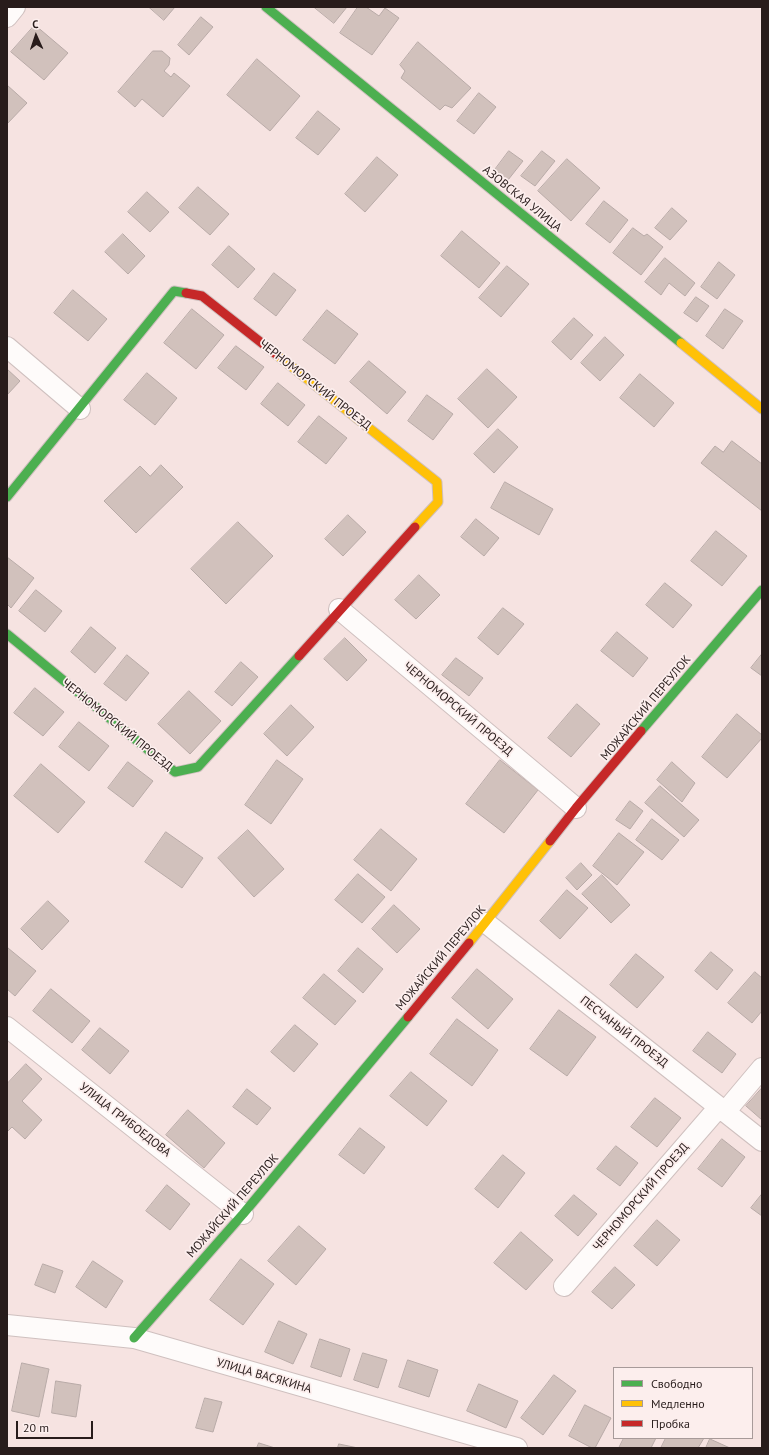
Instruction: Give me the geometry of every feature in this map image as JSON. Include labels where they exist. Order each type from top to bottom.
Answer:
[{"type":"street","points":[[7,17],[15,7]]},
{"type":"street","name":"АЗОВСКАЯ УЛИЦА","points":[[266,7],[762,409]]},
{"type":"street","name":"ЧЕРНОМОРСКИЙ ПРОЕЗД","points":[[7,497],[174,292],[202,296],[438,482],[438,502],[339,609],[198,767],[174,772],[7,634]]},
{"type":"street","points":[[7,347],[80,409]]},
{"type":"street","name":"МОЖАЙСКИЙ ПЕРЕУЛОК","points":[[134,1338],[243,1214],[486,923],[576,808],[762,590]]},
{"type":"street","name":"ЧЕРНОМОРСКИЙ ПРОЕЗД","points":[[339,609],[576,808]]},
{"type":"street","name":"ПЕСЧАНЫЙ ПРОЕЗД","points":[[486,923],[762,1141]]},
{"type":"street","name":"УЛИЦА ГРИБОЕДОВА","points":[[7,1027],[243,1214]]},
{"type":"street","name":"ЧЕРНОМОРСКИЙ ПРОЕЗД","points":[[564,1286],[722,1109],[762,1068]]},
{"type":"street","name":"УЛИЦА ВАСЯКИНА","points":[[7,1325],[134,1338],[517,1448]]},
{"type":"building","points":[[149,7],[175,7],[164,20]]},
{"type":"building","points":[[314,7],[347,7],[334,23]]},
{"type":"building","points":[[358,7],[366,7],[379,16],[385,8],[399,18],[372,55],[340,33]]},
{"type":"building","points":[[201,17],[213,27],[189,55],[178,45]]},
{"type":"building","points":[[35,25],[68,53],[44,80],[11,52]]},
{"type":"building","points":[[418,42],[471,88],[452,108],[445,105],[440,110],[401,78],[405,71],[400,65]]},
{"type":"building","points":[[153,51],[162,51],[170,58],[169,65],[164,71],[171,77],[174,73],[190,86],[163,117],[142,99],[135,107],[118,92]]},
{"type":"building","points":[[257,59],[300,96],[270,131],[227,95]]},
{"type":"building","points":[[7,85],[27,103],[7,124]]},
{"type":"building","points":[[479,93],[496,107],[474,134],[457,121]]},
{"type":"building","points":[[318,111],[340,129],[318,155],[296,138]]},
{"type":"building","points":[[509,151],[523,161],[508,180],[494,171]]},
{"type":"building","points":[[542,151],[555,161],[535,186],[521,176]]},
{"type":"building","points":[[377,157],[398,175],[365,212],[345,194]]},
{"type":"building","points":[[567,159],[600,188],[571,221],[538,191]]},
{"type":"building","points":[[198,187],[229,214],[210,235],[179,208]]},
{"type":"building","points":[[147,192],[169,212],[150,232],[128,212]]},
{"type":"building","points":[[604,201],[628,220],[610,243],[586,224]]},
{"type":"building","points":[[672,208],[687,221],[670,240],[655,228]]},
{"type":"building","points":[[633,228],[644,236],[647,234],[663,247],[641,275],[613,253]]},
{"type":"building","points":[[462,231],[500,263],[479,288],[441,256]]},
{"type":"building","points":[[123,234],[145,256],[128,274],[105,252]]},
{"type":"building","points":[[229,246],[255,269],[238,288],[212,265]]},
{"type":"building","points":[[665,258],[695,283],[685,296],[669,283],[661,295],[645,282]]},
{"type":"building","points":[[719,262],[735,275],[717,299],[701,287]]},
{"type":"building","points":[[507,266],[529,284],[501,317],[479,298]]},
{"type":"building","points":[[274,273],[296,290],[276,316],[254,299]]},
{"type":"building","points":[[73,290],[107,319],[88,341],[54,313]]},
{"type":"building","points":[[696,297],[709,306],[697,322],[684,313]]},
{"type":"building","points":[[192,309],[224,335],[196,369],[164,343]]},
{"type":"building","points":[[725,309],[743,321],[723,349],[706,336]]},
{"type":"building","points":[[327,310],[358,334],[335,364],[303,340]]},
{"type":"building","points":[[574,318],[593,335],[571,360],[552,342]]},
{"type":"building","points":[[605,337],[624,355],[600,381],[581,363]]},
{"type":"building","points":[[236,346],[264,367],[246,390],[218,368]]},
{"type":"building","points":[[369,361],[406,392],[387,414],[350,382]]},
{"type":"building","points":[[7,369],[20,381],[7,395]]},
{"type":"building","points":[[487,369],[517,397],[488,428],[458,399]]},
{"type":"building","points":[[147,373],[177,398],[155,425],[124,400]]},
{"type":"building","points":[[640,374],[674,403],[654,427],[620,398]]},
{"type":"building","points":[[278,383],[305,405],[288,426],[261,404]]},
{"type":"building","points":[[427,395],[453,414],[433,440],[408,421]]},
{"type":"building","points":[[319,416],[347,438],[326,464],[298,442]]},
{"type":"building","points":[[498,429],[518,447],[494,473],[474,454]]},
{"type":"building","points":[[732,441],[762,464],[762,511],[701,463],[715,446],[723,452]]},
{"type":"building","points":[[161,465],[183,487],[136,533],[104,501],[140,466],[150,476]]},
{"type":"building","points":[[505,482],[553,509],[539,535],[491,508]]},
{"type":"building","points":[[348,515],[366,532],[343,556],[325,539]]},
{"type":"building","points":[[476,519],[499,538],[484,556],[461,537]]},
{"type":"building","points":[[238,522],[273,556],[226,604],[191,569]]},
{"type":"building","points":[[716,531],[747,556],[722,586],[691,561]]},
{"type":"building","points":[[7,557],[34,578],[11,608],[7,604]]},
{"type":"building","points":[[419,575],[440,595],[416,619],[395,600]]},
{"type":"building","points":[[665,583],[692,605],[673,628],[646,605]]},
{"type":"building","points":[[36,590],[62,611],[45,632],[19,611]]},
{"type":"building","points":[[503,608],[524,624],[498,655],[478,638]]},
{"type":"building","points":[[91,627],[116,648],[95,673],[71,652]]},
{"type":"building","points":[[617,632],[648,658],[633,677],[601,651]]},
{"type":"building","points":[[345,638],[367,660],[347,681],[324,659]]},
{"type":"building","points":[[762,654],[762,676],[751,668]]},
{"type":"building","points":[[127,655],[149,673],[126,701],[104,684]]},
{"type":"building","points":[[456,658],[483,678],[469,696],[442,675]]},
{"type":"building","points":[[241,662],[258,677],[232,706],[215,692]]},
{"type":"building","points":[[35,688],[64,712],[43,736],[14,713]]},
{"type":"building","points":[[189,691],[221,721],[190,754],[158,724]]},
{"type":"building","points":[[577,704],[600,724],[571,757],[548,738]]},
{"type":"building","points":[[291,705],[314,727],[287,756],[264,734]]},
{"type":"building","points":[[737,714],[762,735],[762,738],[727,778],[702,757]]},
{"type":"building","points":[[79,722],[109,746],[89,771],[59,747]]},
{"type":"building","points":[[277,760],[303,779],[271,824],[245,805]]},
{"type":"building","points":[[500,760],[538,790],[504,833],[466,804]]},
{"type":"building","points":[[128,762],[153,781],[133,807],[108,788]]},
{"type":"building","points":[[672,762],[695,783],[682,802],[657,780]]},
{"type":"building","points":[[41,764],[85,802],[58,833],[14,796]]},
{"type":"building","points":[[660,786],[699,820],[684,837],[645,803]]},
{"type":"building","points":[[630,801],[643,811],[630,829],[616,820]]},
{"type":"building","points":[[652,819],[679,840],[662,860],[636,840]]},
{"type":"building","points":[[381,829],[417,859],[391,891],[354,860]]},
{"type":"building","points":[[248,830],[284,869],[254,897],[218,858]]},
{"type":"building","points":[[166,832],[203,858],[182,888],[145,862]]},
{"type":"building","points":[[619,833],[644,852],[617,885],[593,866]]},
{"type":"building","points":[[581,863],[592,875],[577,890],[566,878]]},
{"type":"building","points":[[358,874],[385,897],[362,923],[335,900]]},
{"type":"building","points":[[602,875],[630,905],[611,923],[582,894]]},
{"type":"building","points":[[567,890],[588,908],[560,939],[540,921]]},
{"type":"building","points":[[48,901],[69,921],[42,950],[21,929]]},
{"type":"building","points":[[394,905],[420,929],[397,953],[372,929]]},
{"type":"building","points":[[8,948],[36,971],[15,996],[7,989]]},
{"type":"building","points":[[358,948],[383,969],[363,993],[338,971]]},
{"type":"building","points":[[711,952],[733,970],[717,990],[695,971]]},
{"type":"building","points":[[636,954],[664,977],[637,1008],[610,985]]},
{"type":"building","points":[[477,969],[513,999],[488,1029],[452,998]]},
{"type":"building","points":[[755,972],[762,978],[762,1011],[752,1023],[728,1003]]},
{"type":"building","points":[[324,974],[356,1001],[335,1025],[303,998]]},
{"type":"building","points":[[51,989],[90,1021],[72,1043],[33,1011]]},
{"type":"building","points":[[559,1010],[596,1037],[567,1076],[530,1049]]},
{"type":"building","points":[[457,1019],[498,1050],[472,1086],[430,1054]]},
{"type":"building","points":[[295,1025],[318,1044],[294,1072],[271,1052]]},
{"type":"building","points":[[100,1028],[129,1051],[110,1074],[82,1050]]},
{"type":"building","points":[[708,1032],[736,1054],[722,1073],[693,1051]]},
{"type":"building","points":[[26,1064],[42,1079],[22,1101],[42,1120],[25,1139],[12,1127],[7,1132],[7,1084]]},
{"type":"building","points":[[411,1072],[447,1101],[427,1126],[390,1096]]},
{"type":"building","points":[[762,1088],[762,1120],[746,1106]]},
{"type":"building","points":[[247,1089],[271,1108],[257,1125],[233,1107]]},
{"type":"building","points":[[655,1098],[681,1118],[657,1147],[631,1127]]},
{"type":"building","points":[[188,1110],[225,1143],[204,1168],[166,1135]]},
{"type":"building","points":[[360,1128],[385,1147],[364,1174],[339,1155]]},
{"type":"building","points":[[722,1139],[745,1157],[722,1187],[698,1169]]},
{"type":"building","points":[[616,1146],[638,1163],[620,1186],[597,1169]]},
{"type":"building","points":[[503,1155],[525,1173],[498,1208],[475,1189]]},
{"type":"building","points":[[167,1185],[190,1204],[170,1230],[146,1211]]},
{"type":"building","points":[[762,1194],[762,1216],[751,1208]]},
{"type":"building","points":[[574,1195],[597,1214],[578,1236],[555,1216]]},
{"type":"building","points":[[657,1220],[680,1240],[657,1266],[634,1246]]},
{"type":"building","points":[[299,1226],[326,1249],[296,1285],[268,1261]]},
{"type":"building","points":[[521,1232],[553,1260],[526,1290],[494,1263]]},
{"type":"building","points":[[241,1259],[274,1284],[243,1325],[210,1300]]},
{"type":"building","points":[[93,1261],[123,1281],[106,1308],[76,1287]]},
{"type":"building","points":[[43,1264],[63,1271],[55,1293],[35,1285]]},
{"type":"building","points":[[615,1267],[635,1285],[612,1309],[592,1292]]},
{"type":"building","points":[[279,1321],[307,1334],[293,1364],[265,1352]]},
{"type":"building","points":[[320,1339],[350,1349],[341,1377],[311,1367]]},
{"type":"building","points":[[363,1353],[387,1360],[378,1388],[354,1380]]},
{"type":"building","points":[[408,1360],[438,1370],[429,1397],[399,1387]]},
{"type":"building","points":[[22,1363],[49,1369],[39,1417],[12,1411]]},
{"type":"building","points":[[554,1375],[576,1391],[543,1435],[521,1418]]},
{"type":"building","points":[[56,1381],[81,1385],[76,1417],[52,1413]]},
{"type":"building","points":[[479,1384],[518,1401],[506,1428],[467,1411]]},
{"type":"building","points":[[205,1398],[222,1402],[213,1432],[196,1428]]},
{"type":"building","points":[[585,1405],[611,1418],[595,1448],[592,1448],[569,1436]]},
{"type":"building","points":[[624,1439],[656,1439],[651,1448],[619,1448]]},
{"type":"building","points":[[666,1439],[703,1439],[698,1448],[661,1448]]},
{"type":"building","points":[[710,1439],[730,1448],[706,1448]]},
{"type":"building","points":[[259,1443],[275,1448],[257,1448]]},
{"type":"building","points":[[339,1444],[358,1448],[338,1448]]},
{"type":"traffic: fast","points":[[266,7],[681,343]]},
{"type":"traffic: fast","points":[[7,497],[174,291],[186,293]]},
{"type":"traffic: fast","points":[[641,731],[762,590]]},
{"type":"traffic: fast","points":[[7,634],[175,772],[198,767],[299,656]]},
{"type":"traffic: fast","points":[[134,1338],[243,1214],[408,1017]]},
{"type":"traffic: slow","points":[[681,343],[762,409]]},
{"type":"traffic: slow","points":[[277,355],[437,482],[438,502],[415,527]]},
{"type":"traffic: slow","points":[[469,943],[550,841]]},
{"type":"traffic: jam","points":[[186,293],[202,296],[277,355]]},
{"type":"traffic: jam","points":[[299,656],[415,527]]},
{"type":"traffic: jam","points":[[550,841],[641,731]]},
{"type":"traffic: jam","points":[[408,1017],[469,943]]}]
